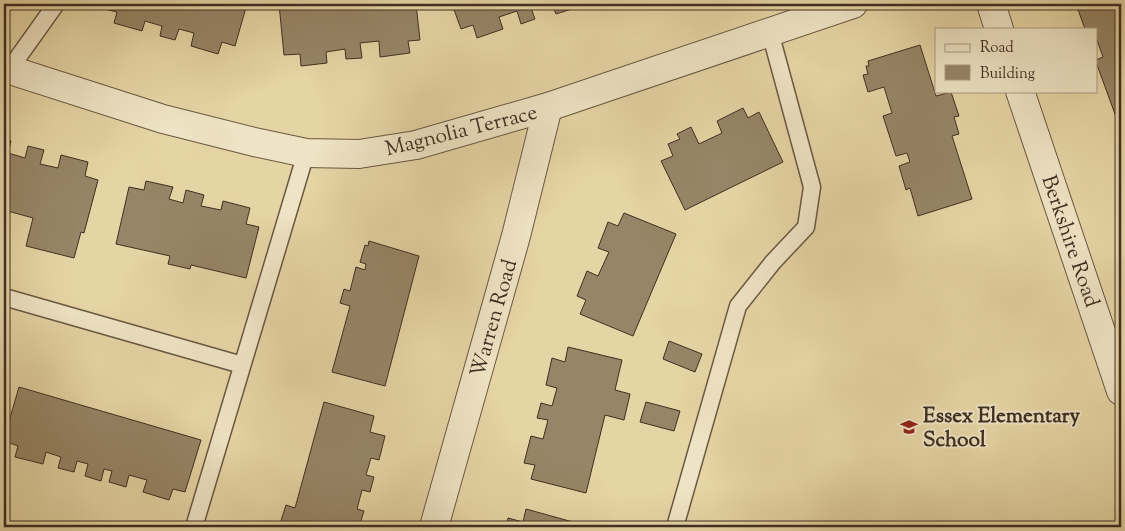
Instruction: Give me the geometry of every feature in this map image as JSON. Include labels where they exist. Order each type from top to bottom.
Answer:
[{"type":"street","name":"Magnolia Terrace","points":[[6,69],[163,119],[306,153],[359,154],[416,145],[548,107],[853,4]]},
{"type":"street","points":[[991,4],[999,28]]},
{"type":"street","name":"Berkshire Road","points":[[1020,92],[1121,390]]},
{"type":"street","name":"Warren Road","points":[[434,527],[516,236],[548,107]]},
{"type":"lane","points":[[6,69],[56,4]]},
{"type":"lane","points":[[675,527],[738,306],[773,262],[806,227],[812,187],[770,32]]},
{"type":"lane","points":[[194,527],[306,153]]},
{"type":"lane","points":[[4,297],[242,364]]},
{"type":"building","points":[[105,4],[247,4],[235,46],[222,42],[218,54],[191,46],[194,33],[179,29],[175,40],[160,36],[162,26],[145,21],[142,31],[114,23],[117,12],[104,9]]},
{"type":"building","points":[[279,4],[416,4],[420,40],[408,41],[410,53],[380,57],[379,41],[360,43],[362,58],[346,59],[345,49],[326,52],[327,63],[301,66],[300,54],[284,55]]},
{"type":"building","points":[[452,4],[542,4],[531,8],[535,19],[521,24],[517,11],[499,17],[503,29],[477,38],[473,25],[461,29]]},
{"type":"building","points":[[552,4],[581,4],[581,6],[556,14]]},
{"type":"building","points":[[1076,4],[1121,4],[1121,123],[1119,125],[1098,67],[1098,59],[1103,57],[1098,43],[1098,28],[1085,28]]},
{"type":"building","points":[[920,45],[936,96],[951,92],[959,116],[954,117],[959,134],[952,136],[972,199],[918,216],[910,188],[906,190],[899,166],[910,162],[907,153],[896,156],[883,116],[892,113],[884,87],[868,92],[863,75],[868,74],[866,66],[869,66],[868,61]]},
{"type":"building","points":[[743,108],[748,118],[759,112],[783,162],[685,210],[661,161],[673,156],[668,144],[680,139],[677,134],[691,127],[699,144],[722,133],[717,121]]},
{"type":"building","points":[[4,139],[11,141],[8,153],[25,158],[28,146],[44,150],[40,164],[58,168],[61,155],[88,162],[85,176],[98,180],[84,233],[81,232],[74,258],[26,246],[33,218],[4,210]]},
{"type":"building","points":[[146,181],[173,187],[169,199],[183,203],[186,190],[204,195],[201,206],[221,210],[223,201],[250,208],[246,224],[259,227],[246,278],[191,265],[190,269],[168,264],[170,256],[116,244],[129,187],[144,190]]},
{"type":"building","points":[[624,213],[676,234],[633,336],[580,314],[586,300],[577,296],[587,271],[598,276],[609,252],[598,248],[608,222],[618,226]]},
{"type":"building","points":[[369,241],[419,256],[385,386],[332,372],[350,306],[340,303],[344,289],[350,291],[356,267],[365,270],[366,264],[360,262],[365,245],[368,246]]},
{"type":"building","points":[[669,341],[702,354],[695,372],[663,359]]},
{"type":"building","points":[[568,347],[622,360],[615,390],[630,394],[624,420],[605,415],[586,493],[531,479],[535,465],[524,463],[531,436],[543,439],[548,420],[537,418],[541,403],[552,406],[557,388],[546,385],[552,358],[565,362]]},
{"type":"building","points":[[19,387],[201,440],[185,492],[173,489],[169,500],[143,492],[147,480],[129,475],[126,487],[109,482],[112,471],[104,469],[101,481],[85,476],[88,464],[77,461],[74,472],[58,468],[61,457],[46,452],[43,464],[15,457],[18,446],[4,441],[4,439]]},
{"type":"building","points":[[324,402],[374,416],[370,432],[385,436],[379,460],[371,458],[366,475],[374,477],[370,492],[362,490],[357,509],[364,511],[359,527],[279,527],[286,505],[295,508]]},
{"type":"building","points":[[646,402],[680,411],[674,431],[640,422]]},
{"type":"building","points":[[526,509],[591,527],[506,527],[508,518],[523,522]]},
{"type":"place","name":"Essex Elementary School","points":[[909,427]]}]
